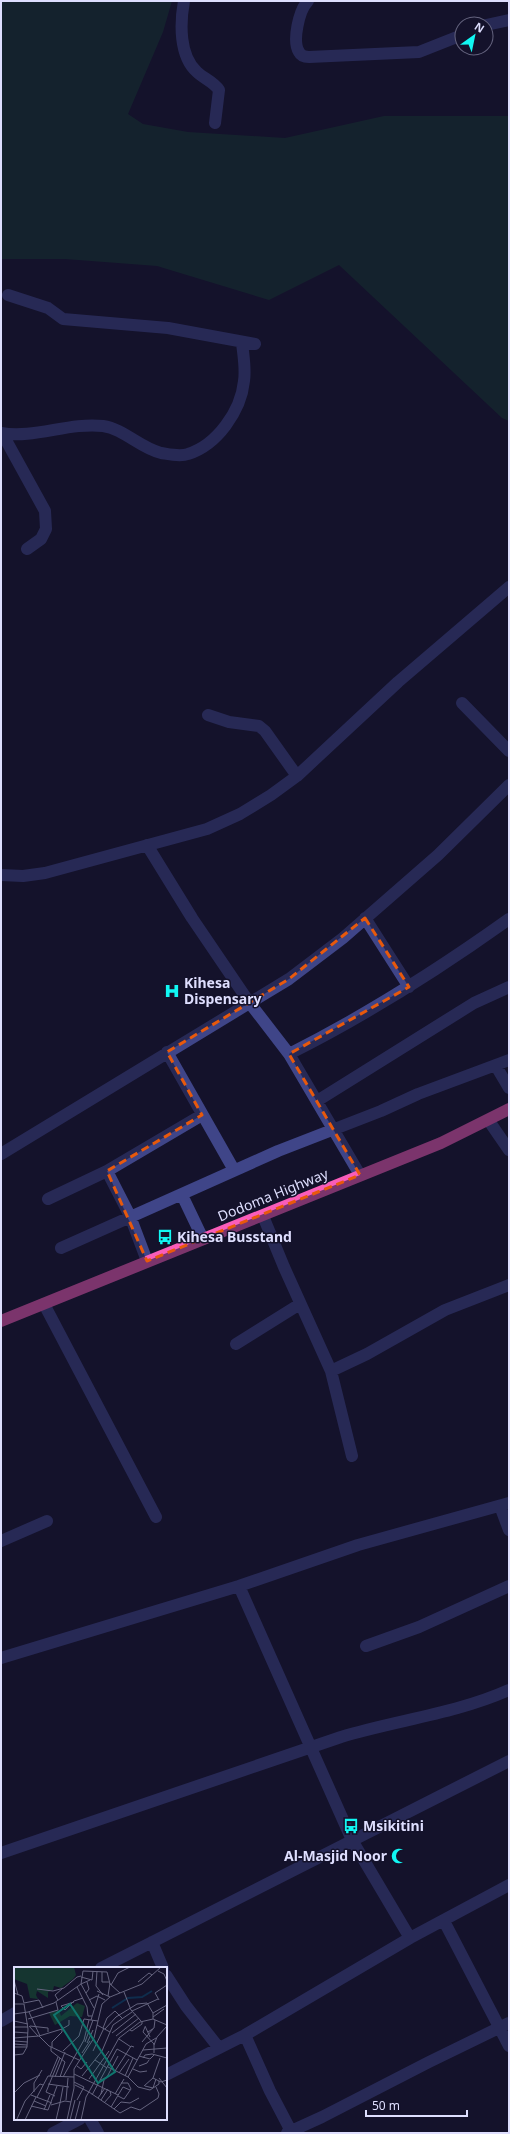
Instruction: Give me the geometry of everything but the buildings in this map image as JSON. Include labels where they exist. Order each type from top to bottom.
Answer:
[{"type":"highway","name":"Dodoma Highway","points":[[1,1321],[441,1143],[489,1121],[509,1109]]},
{"type":"street","points":[[184,1],[182,17],[186,56],[192,68],[219,90],[215,123]]},
{"type":"street","points":[[308,1],[300,11],[298,20],[296,45],[297,50],[303,56],[419,52],[454,38]]},
{"type":"street","points":[[494,23],[509,20]]},
{"type":"street","points":[[8,295],[48,308],[63,319],[168,328],[255,344]]},
{"type":"street","points":[[1,433],[13,435],[60,428],[104,426],[115,429],[150,449],[161,453],[187,455],[217,435],[230,420],[237,407],[244,381],[242,342]]},
{"type":"street","points":[[1,433],[46,515],[46,529],[41,539],[27,550]]},
{"type":"street","points":[[1,875],[23,876],[45,873],[206,829],[240,814],[297,776],[398,682],[509,587]]},
{"type":"street","points":[[462,703],[509,751]]},
{"type":"street","points":[[208,715],[229,722],[259,726],[297,776]]},
{"type":"street","points":[[1,1154],[289,979],[319,958],[438,855],[509,785]]},
{"type":"street","points":[[147,846],[192,918],[249,1002],[290,1054],[360,1176]]},
{"type":"street","points":[[365,918],[409,987]]},
{"type":"street","points":[[290,1054],[337,1030],[409,987],[450,961],[509,919]]},
{"type":"street","points":[[317,1101],[474,1003],[509,987]]},
{"type":"street","points":[[167,1052],[234,1170]]},
{"type":"street","points":[[61,1248],[130,1216],[182,1195],[234,1170],[418,1094],[509,1060]]},
{"type":"street","points":[[496,1066],[509,1088]]},
{"type":"street","points":[[48,1198],[107,1171],[202,1114]]},
{"type":"street","points":[[489,1121],[509,1150]]},
{"type":"street","points":[[107,1171],[130,1216],[148,1261]]},
{"type":"street","points":[[182,1195],[203,1240]]},
{"type":"street","points":[[263,1216],[300,1304],[331,1371],[352,1456]]},
{"type":"street","points":[[331,1371],[367,1354],[445,1310],[509,1285]]},
{"type":"street","points":[[44,1304],[156,1517]]},
{"type":"street","points":[[236,1344],[300,1304]]},
{"type":"street","points":[[1,1658],[239,1586],[358,1545],[504,1504],[509,1530]]},
{"type":"street","points":[[1,1541],[47,1521]]},
{"type":"street","points":[[239,1586],[313,1748],[352,1840],[410,1938]]},
{"type":"street","points":[[366,1646],[419,1627],[509,1586]]},
{"type":"street","points":[[1,1853],[187,1788],[374,1727],[457,1710],[509,1690]]},
{"type":"street","points":[[103,1967],[509,1761]]},
{"type":"street","points":[[167,2074],[245,2035],[410,1938],[509,1885]]},
{"type":"street","points":[[444,1921],[504,2025],[509,2046]]},
{"type":"street","points":[[152,1942],[163,1967]]},
{"type":"street","points":[[167,1977],[186,2006],[219,2048]]},
{"type":"street","points":[[1,2021],[14,2014]]},
{"type":"street","points":[[245,2035],[290,2132],[504,2025]]},
{"type":"street","points":[[53,2133],[78,2120]]},
{"type":"street","points":[[91,2120],[98,2133]]},
{"type":"highlighted area","points":[[365,918],[409,987],[289,1054],[360,1175],[147,1261],[107,1171],[202,1115],[167,1052],[289,979]]},
{"type":"green space","points":[[1,1],[172,1],[163,32],[128,114],[143,124],[188,132],[285,138],[384,116],[509,116],[509,421],[502,418],[339,265],[269,300],[157,266],[65,259],[1,259]]},
{"type":"place","name":"Kihesa Dispensary","points":[[172,991]]},
{"type":"place","name":"Kihesa Busstand","points":[[165,1237]]},
{"type":"place","name":"Msikitini","points":[[351,1826]]},
{"type":"place","name":"Al-Masjid Noor","points":[[399,1856]]}]
